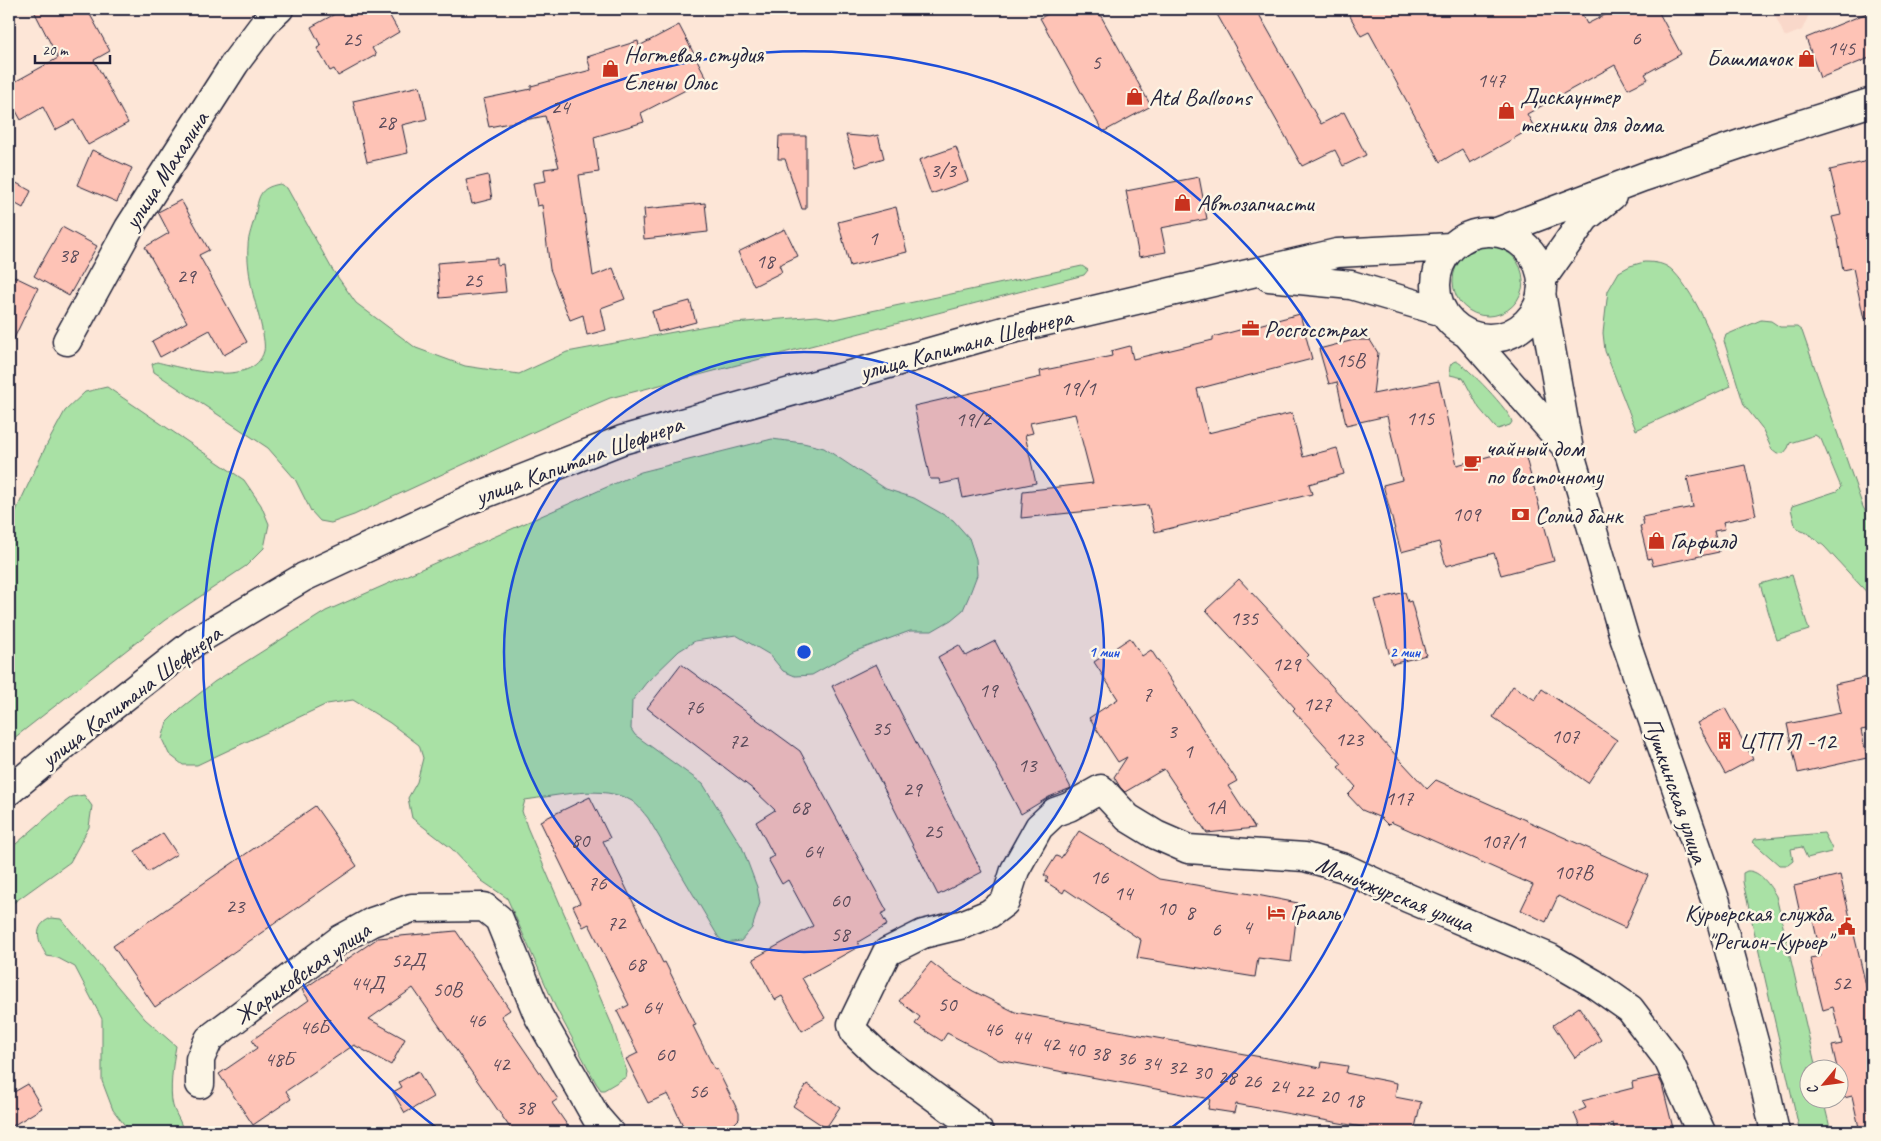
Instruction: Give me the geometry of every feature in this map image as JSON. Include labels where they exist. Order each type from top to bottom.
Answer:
[{"type":"main road","name":"улица Махалина","points":[[67,341],[129,228],[235,63],[268,19],[279,9]]},
{"type":"main road","points":[[1497,232],[1631,181],[1769,134],[1872,102]]},
{"type":"main road","points":[[1542,286],[1537,262],[1527,248],[1513,238],[1497,232],[1480,232],[1464,238],[1451,247],[1438,267],[1435,290],[1442,312],[1451,323],[1468,335],[1492,339],[1515,332],[1533,316],[1542,286],[1585,218],[1631,181]]},
{"type":"main road","name":"улица Капитана Шефнера","points":[[9,791],[85,728],[196,642],[304,577],[471,499],[631,437],[1004,330],[1346,252],[1451,247]]},
{"type":"main road","name":"улица Капитана Шефнера","points":[[1248,275],[1351,286],[1442,312]]},
{"type":"main road","name":"Пушкинская улица","points":[[1542,286],[1569,450],[1625,640],[1716,902],[1760,1064],[1775,1132]]},
{"type":"main road","name":"Пушкинская улица","points":[[1468,335],[1569,450]]},
{"type":"main road","name":"Маньчжурская улица","points":[[979,1132],[970,1123],[880,1057],[855,1033],[852,1024],[887,952],[923,934],[964,924],[989,914],[1005,902],[1015,870],[1039,827],[1055,812],[1069,807],[1101,789],[1128,818],[1156,835],[1188,850],[1305,857],[1344,868],[1408,898],[1550,958],[1593,983],[1630,1009],[1668,1059],[1701,1132]]},
{"type":"main road","name":"Жариковская улица","points":[[200,1084],[200,1059],[209,1039],[341,939],[372,922],[412,908],[484,907],[499,920],[538,1015],[596,1117],[609,1132]]},
{"type":"shaded area","points":[[1772,9],[1804,9],[1808,17],[1802,30],[1785,37]]},
{"type":"green space","points":[[280,184],[287,188],[332,269],[356,303],[416,348],[465,366],[519,374],[567,352],[711,325],[817,316],[834,319],[1082,266],[1088,270],[1084,275],[610,398],[354,515],[331,523],[320,521],[311,511],[295,479],[268,448],[154,372],[152,364],[157,362],[199,371],[232,373],[247,370],[258,363],[264,351],[264,345],[262,328],[250,279],[248,242],[261,194],[267,188]]},
{"type":"green space","points":[[1488,246],[1507,252],[1517,262],[1523,281],[1517,300],[1507,310],[1488,316],[1469,310],[1459,300],[1453,281],[1459,262],[1469,252]]},
{"type":"green space","points":[[1644,262],[1667,266],[1683,283],[1700,310],[1731,386],[1636,430],[1605,351],[1603,333],[1608,291],[1619,272]]},
{"type":"green space","points":[[1761,320],[1771,321],[1780,327],[1797,327],[1802,331],[1863,507],[1872,523],[1872,598],[1824,546],[1807,533],[1799,530],[1795,525],[1792,506],[1837,491],[1841,487],[1821,439],[1815,435],[1790,443],[1784,453],[1777,454],[1772,450],[1762,428],[1744,405],[1724,341],[1726,335]]},
{"type":"green space","points":[[1456,361],[1469,371],[1497,400],[1510,417],[1512,422],[1510,425],[1498,429],[1495,427],[1479,408],[1463,378],[1450,375],[1451,365]]},
{"type":"green space","points":[[107,387],[244,480],[261,505],[269,524],[264,548],[246,566],[165,620],[9,742],[9,526],[46,446],[65,411],[85,392]]},
{"type":"green space","points":[[772,439],[824,448],[886,489],[914,498],[953,520],[969,538],[976,559],[977,575],[963,610],[951,620],[932,631],[910,631],[853,652],[812,675],[795,676],[783,671],[770,655],[736,635],[695,641],[679,651],[646,683],[632,701],[631,729],[635,735],[703,784],[742,847],[757,887],[760,903],[752,928],[741,941],[726,943],[719,938],[648,818],[632,801],[621,796],[594,792],[525,800],[522,811],[527,827],[612,1025],[627,1072],[626,1077],[604,1090],[601,1090],[596,1083],[555,1006],[507,898],[482,881],[451,848],[412,818],[408,798],[417,782],[423,758],[419,745],[390,723],[353,700],[327,704],[197,765],[183,765],[169,754],[162,739],[167,722],[180,709],[214,682],[326,611],[641,472]]},
{"type":"green space","points":[[1792,575],[1809,630],[1777,640],[1760,584]]},
{"type":"green space","points":[[84,795],[92,806],[89,827],[70,862],[9,906],[9,850],[61,805],[72,797]]},
{"type":"green space","points":[[1824,833],[1832,849],[1831,852],[1807,858],[1802,847],[1791,849],[1793,861],[1788,865],[1779,865],[1753,842],[1755,839]]},
{"type":"green space","points":[[1752,871],[1756,873],[1768,883],[1776,896],[1814,1058],[1798,1058],[1798,1108],[1825,1108],[1831,1132],[1800,1132],[1743,882],[1743,873]]},
{"type":"green space","points":[[51,918],[61,919],[145,1019],[176,1046],[171,1093],[173,1106],[183,1132],[130,1132],[113,1110],[102,1081],[102,1019],[75,967],[58,958],[47,956],[39,940],[38,935],[41,925]]},
{"type":"building","points":[[33,9],[87,9],[110,51],[94,60],[128,123],[88,145],[74,120],[55,130],[43,107],[21,120],[16,111],[9,115],[9,85],[58,58]]},
{"type":"building","points":[[344,9],[386,9],[399,32],[372,48],[376,55],[338,76],[334,69],[330,71],[317,48],[321,46],[311,27]]},
{"type":"building","points":[[1058,9],[1097,9],[1151,106],[1103,132],[1040,18]]},
{"type":"building","points":[[1214,9],[1256,9],[1321,124],[1344,112],[1366,155],[1343,166],[1335,150],[1302,166]]},
{"type":"building","points":[[1346,9],[1579,9],[1587,24],[1617,9],[1657,9],[1681,54],[1645,74],[1648,79],[1628,89],[1615,65],[1527,114],[1534,127],[1470,163],[1462,149],[1440,162],[1369,32],[1361,36]]},
{"type":"building","points":[[1872,11],[1872,57],[1820,78],[1806,38]]},
{"type":"building","points":[[679,25],[707,79],[641,113],[644,122],[594,137],[599,172],[579,175],[593,276],[613,268],[625,299],[601,308],[606,330],[587,335],[583,315],[570,320],[550,269],[542,205],[537,206],[533,183],[546,181],[544,169],[559,167],[545,116],[489,127],[483,99],[531,89],[531,86],[591,70],[587,57],[638,41],[639,46]]},
{"type":"building","points":[[420,86],[427,119],[402,125],[408,153],[367,162],[353,101]]},
{"type":"building","points":[[846,135],[870,137],[878,135],[884,158],[856,167]]},
{"type":"building","points":[[779,136],[806,136],[806,209],[802,209],[785,159],[778,159]]},
{"type":"building","points":[[956,147],[968,181],[931,194],[919,160]]},
{"type":"building","points":[[92,150],[132,168],[117,202],[77,185]]},
{"type":"building","points":[[1872,160],[1872,318],[1864,319],[1853,268],[1843,270],[1832,217],[1841,215],[1830,170]]},
{"type":"building","points":[[488,175],[492,199],[472,204],[466,180]]},
{"type":"building","points":[[1199,177],[1207,219],[1161,228],[1166,252],[1139,257],[1126,191]]},
{"type":"building","points":[[9,179],[31,191],[23,208],[9,200]]},
{"type":"building","points":[[181,200],[209,250],[199,255],[247,342],[224,355],[210,330],[160,357],[152,341],[187,322],[145,247],[169,233],[158,212]]},
{"type":"building","points":[[705,203],[708,232],[644,239],[642,219],[645,219],[644,209]]},
{"type":"building","points":[[896,207],[907,252],[850,266],[838,222]]},
{"type":"building","points":[[62,227],[97,246],[69,296],[34,276]]},
{"type":"building","points":[[785,229],[798,256],[779,265],[782,272],[754,286],[738,252]]},
{"type":"building","points":[[497,258],[497,265],[503,264],[506,292],[440,298],[437,263]]},
{"type":"building","points":[[9,274],[38,288],[9,349]]},
{"type":"building","points":[[690,301],[696,322],[658,332],[652,311]]},
{"type":"building","points":[[1300,314],[1312,359],[1197,389],[1208,433],[1292,413],[1303,457],[1337,448],[1344,474],[1309,484],[1312,494],[1155,532],[1148,505],[1021,518],[1023,491],[1093,483],[1075,414],[1030,423],[1033,433],[1025,435],[1036,483],[963,498],[959,480],[940,484],[939,479],[930,479],[914,406],[1041,377],[1040,371],[1112,356],[1111,351],[1130,346],[1133,359],[1213,340],[1213,337]]},
{"type":"building","points":[[1354,340],[1370,340],[1378,353],[1373,394],[1439,381],[1457,465],[1523,447],[1554,561],[1501,575],[1494,553],[1446,566],[1439,542],[1401,552],[1383,485],[1402,480],[1387,416],[1346,425],[1337,382],[1329,384],[1319,349]]},
{"type":"building","points":[[1745,465],[1756,515],[1723,522],[1725,529],[1714,531],[1719,552],[1653,566],[1651,558],[1648,559],[1640,526],[1644,525],[1642,517],[1693,507],[1687,477]]},
{"type":"building","points":[[1239,579],[1309,655],[1306,658],[1427,789],[1436,780],[1648,875],[1625,928],[1558,896],[1546,922],[1521,910],[1533,885],[1391,822],[1388,825],[1381,818],[1362,810],[1348,795],[1356,787],[1338,767],[1342,764],[1293,710],[1295,708],[1206,610]]},
{"type":"building","points":[[1405,592],[1408,602],[1411,601],[1426,655],[1392,664],[1375,600]]},
{"type":"building","points":[[1130,638],[1142,656],[1151,650],[1237,781],[1228,786],[1255,828],[1207,833],[1164,769],[1125,792],[1120,787],[1114,777],[1127,757],[1118,762],[1089,718],[1118,699],[1094,662]]},
{"type":"building","points":[[995,641],[1071,788],[1049,797],[1021,814],[938,657],[959,645],[966,656]]},
{"type":"building","points":[[681,664],[800,751],[887,911],[881,914],[887,925],[858,942],[860,946],[802,978],[825,1018],[802,1031],[782,996],[775,1000],[753,959],[813,926],[788,880],[782,884],[768,859],[774,856],[756,822],[775,810],[754,790],[647,708]]},
{"type":"building","points":[[876,664],[982,872],[938,895],[832,686]]},
{"type":"building","points":[[1872,676],[1872,728],[1861,730],[1867,758],[1798,773],[1787,724],[1841,713],[1835,684]]},
{"type":"building","points":[[1513,686],[1535,700],[1542,689],[1617,740],[1588,783],[1493,717]]},
{"type":"building","name":"ЦТП Л -12","points":[[1725,708],[1753,759],[1725,774],[1697,723]]},
{"type":"building","points":[[590,797],[610,838],[603,841],[696,1025],[693,1026],[715,1070],[717,1069],[739,1113],[739,1119],[734,1124],[717,1132],[686,1132],[668,1094],[648,1103],[626,1059],[638,1053],[617,1011],[629,1005],[589,924],[583,927],[573,906],[580,903],[540,821]]},
{"type":"building","points":[[315,806],[357,866],[155,1007],[113,946]]},
{"type":"building","points":[[1079,831],[1159,879],[1298,903],[1291,962],[1258,958],[1255,977],[1137,958],[1141,940],[1065,889],[1063,893],[1046,882],[1048,878],[1044,875],[1056,856],[1061,858]]},
{"type":"building","points":[[163,833],[177,854],[148,872],[135,851]]},
{"type":"building","points":[[1840,875],[1872,1011],[1872,1132],[1860,1132],[1852,1096],[1848,1097],[1848,1058],[1835,1058],[1832,1046],[1842,1044],[1833,1007],[1823,1010],[1810,958],[1821,956],[1812,916],[1801,918],[1794,886]]},
{"type":"building","points":[[456,931],[510,1010],[501,1016],[558,1099],[552,1103],[572,1132],[513,1132],[413,988],[369,1019],[405,1039],[391,1065],[354,1045],[286,1091],[291,1099],[253,1125],[219,1074],[257,1048],[252,1040],[309,1000],[302,990],[378,938]]},
{"type":"building","points":[[931,962],[950,977],[973,991],[1015,1012],[1321,1068],[1322,1062],[1348,1066],[1346,1073],[1397,1083],[1395,1097],[1421,1102],[1414,1132],[1389,1132],[1236,1104],[1234,1113],[1208,1109],[1210,1099],[999,1060],[947,1033],[942,1041],[915,1024],[920,1017],[899,1001]]},
{"type":"building","points":[[1579,1007],[1601,1040],[1575,1058],[1553,1025]]},
{"type":"building","points":[[418,1071],[433,1097],[405,1113],[393,1092],[402,1087],[399,1082]]},
{"type":"building","points":[[1658,1076],[1662,1084],[1674,1132],[1615,1132],[1613,1123],[1592,1132],[1582,1132],[1574,1113],[1586,1108],[1582,1101],[1633,1088],[1632,1082]]},
{"type":"building","points":[[28,1084],[42,1108],[9,1128],[9,1095]]},
{"type":"building","points":[[807,1084],[840,1107],[826,1128],[793,1106]]},
{"type":"place","name":"Башмачок","points":[[1806,58]]},
{"type":"place","name":"Ногтевая студия Елены Ольс","points":[[610,68]]},
{"type":"place","name":"Atd Balloons","points":[[1135,97]]},
{"type":"place","name":"Дискаунтер техники для дома","points":[[1506,110]]},
{"type":"place","name":"Автозапчасти","points":[[1183,203]]},
{"type":"place","name":"Росгосстрах","points":[[1250,329]]},
{"type":"place","name":"чайный дом по восточному","points":[[1472,462]]},
{"type":"place","name":"Солид банк","points":[[1521,515]]},
{"type":"place","name":"Гарфилд","points":[[1656,541]]},
{"type":"place","name":"ЦТП Л -12","points":[[1725,741]]},
{"type":"place","name":"Грааль","points":[[1276,912]]},
{"type":"place","name":"Курьерская служба \"Регион-Курьер\"","points":[[1846,927]]}]
